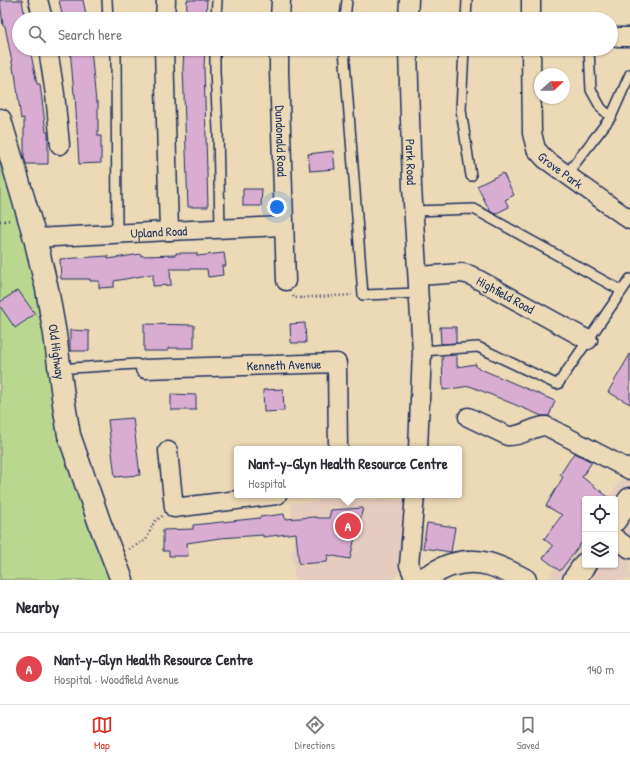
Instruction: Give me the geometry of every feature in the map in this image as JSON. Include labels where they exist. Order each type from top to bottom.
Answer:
[{"type":"street","points":[[38,0],[41,12]]},
{"type":"street","points":[[165,12],[166,0]]},
{"type":"street","points":[[280,12],[281,0]]},
{"type":"street","points":[[408,12],[409,0]]},
{"type":"street","points":[[531,0],[531,12]]},
{"type":"street","points":[[618,37],[630,37]]},
{"type":"street","points":[[49,56],[55,94],[60,145]]},
{"type":"street","points":[[164,56],[169,231]]},
{"type":"street","name":"Dundonald Road","points":[[280,56],[286,281]]},
{"type":"street","name":"Park Road","points":[[408,56],[414,211],[422,352],[418,446]]},
{"type":"street","name":"Grove Park","points":[[531,56],[532,133],[536,149],[545,159],[566,175],[630,220]]},
{"type":"street","name":"Old Highway","points":[[0,120],[35,238],[55,334],[69,435],[100,524],[122,580]]},
{"type":"street","name":"Upland Road","points":[[35,238],[284,226]]},
{"type":"street","name":"Highfield Road","points":[[418,284],[462,273],[588,340]]},
{"type":"street","name":"Kenneth Avenue","points":[[145,369],[337,363],[338,446]]},
{"type":"street","points":[[468,417],[508,436],[514,436],[540,426],[546,426],[630,470]]},
{"type":"street","points":[[168,451],[174,508],[253,498]]},
{"type":"street","points":[[415,498],[409,565],[415,580]]},
{"type":"street","points":[[618,516],[630,499]]},
{"type":"street","points":[[618,540],[630,549]]},
{"type":"street","points":[[421,580],[450,565],[467,561],[482,561],[499,567],[525,580]]},
{"type":"street","points":[[574,580],[582,568]]},
{"type":"lane","points":[[107,0],[108,12]]},
{"type":"lane","points":[[216,12],[217,0]]},
{"type":"lane","points":[[346,12],[347,0]]},
{"type":"lane","points":[[466,12],[467,0]]},
{"type":"lane","points":[[116,56],[117,234]]},
{"type":"lane","points":[[215,56],[220,229]]},
{"type":"lane","points":[[345,56],[363,295],[418,284]]},
{"type":"lane","points":[[464,56],[461,110],[471,176]]},
{"type":"lane","points":[[589,56],[591,90],[601,108],[611,117]]},
{"type":"lane","points":[[566,175],[611,117],[630,74]]},
{"type":"lane","points":[[414,211],[474,209],[622,291]]},
{"type":"lane","points":[[422,352],[478,347],[558,384],[630,279]]},
{"type":"lane","points":[[72,368],[137,364],[145,369]]},
{"type":"path","points":[[286,281],[294,298],[363,295]]},
{"type":"path","points":[[113,557],[146,540],[154,522],[174,508]]},
{"type":"shaded area","points":[[630,469],[630,580],[546,580],[582,532],[582,568],[618,568],[618,496],[609,496]]},
{"type":"shaded area","points":[[319,498],[405,501],[399,572],[396,578],[393,580],[295,580],[291,550],[294,549],[291,503],[318,502]]},
{"type":"green space","points":[[0,120],[63,401],[122,580],[0,580]]},
{"type":"building","points":[[0,0],[22,0],[24,12],[12,12],[12,56],[31,56],[37,84],[40,84],[46,132],[48,132],[48,164],[26,164],[24,157],[24,118],[21,119],[15,73],[5,26],[3,26]]},
{"type":"building","points":[[59,0],[83,0],[86,12],[62,12]]},
{"type":"building","points":[[187,0],[207,0],[206,12],[186,12]]},
{"type":"building","points":[[71,56],[92,56],[96,102],[98,102],[98,136],[101,136],[101,163],[79,164]]},
{"type":"building","points":[[184,56],[205,56],[208,207],[188,207]]},
{"type":"building","points":[[333,151],[335,169],[310,171],[308,154]]},
{"type":"building","points":[[503,173],[514,195],[505,200],[509,207],[495,214],[490,211],[477,186]]},
{"type":"building","points":[[243,189],[262,189],[261,206],[243,206]]},
{"type":"building","points":[[176,253],[197,253],[197,256],[224,253],[226,266],[222,266],[223,275],[208,277],[207,269],[170,269],[171,285],[153,286],[153,274],[114,281],[114,287],[99,288],[99,281],[90,281],[90,279],[61,279],[60,259],[108,256],[108,259],[141,254],[141,256],[176,255]]},
{"type":"building","points":[[18,290],[35,314],[15,328],[0,306],[0,302]]},
{"type":"building","points":[[305,323],[306,343],[291,343],[290,324]]},
{"type":"building","points":[[144,324],[194,325],[194,348],[168,348],[168,351],[144,351]]},
{"type":"building","points":[[440,327],[456,327],[456,343],[441,344]]},
{"type":"building","points":[[70,330],[89,331],[89,351],[70,351]]},
{"type":"building","points":[[630,354],[630,404],[608,392]]},
{"type":"building","points":[[457,355],[457,367],[476,364],[476,367],[555,401],[549,416],[542,416],[470,386],[443,390],[442,356]]},
{"type":"building","points":[[283,389],[284,411],[264,412],[263,390]]},
{"type":"building","points":[[171,394],[196,395],[196,410],[171,410]]},
{"type":"building","points":[[133,418],[140,475],[115,477],[108,420]]},
{"type":"building","points":[[574,453],[592,462],[582,477],[607,496],[582,496],[582,542],[560,571],[543,558],[553,546],[544,539],[562,515],[546,506],[563,477],[560,475]]},
{"type":"building","points":[[363,508],[357,531],[358,537],[355,537],[350,559],[328,555],[327,562],[299,564],[296,533],[263,537],[263,535],[220,538],[187,543],[188,556],[169,556],[169,551],[163,551],[163,530],[193,529],[193,525],[284,514],[285,519],[314,517],[329,518],[331,510]]},
{"type":"building","points":[[427,523],[455,527],[451,552],[423,548]]},
{"type":"place","name":"Nant-y-Glyn Health Resource Centre","points":[[348,526]]}]
